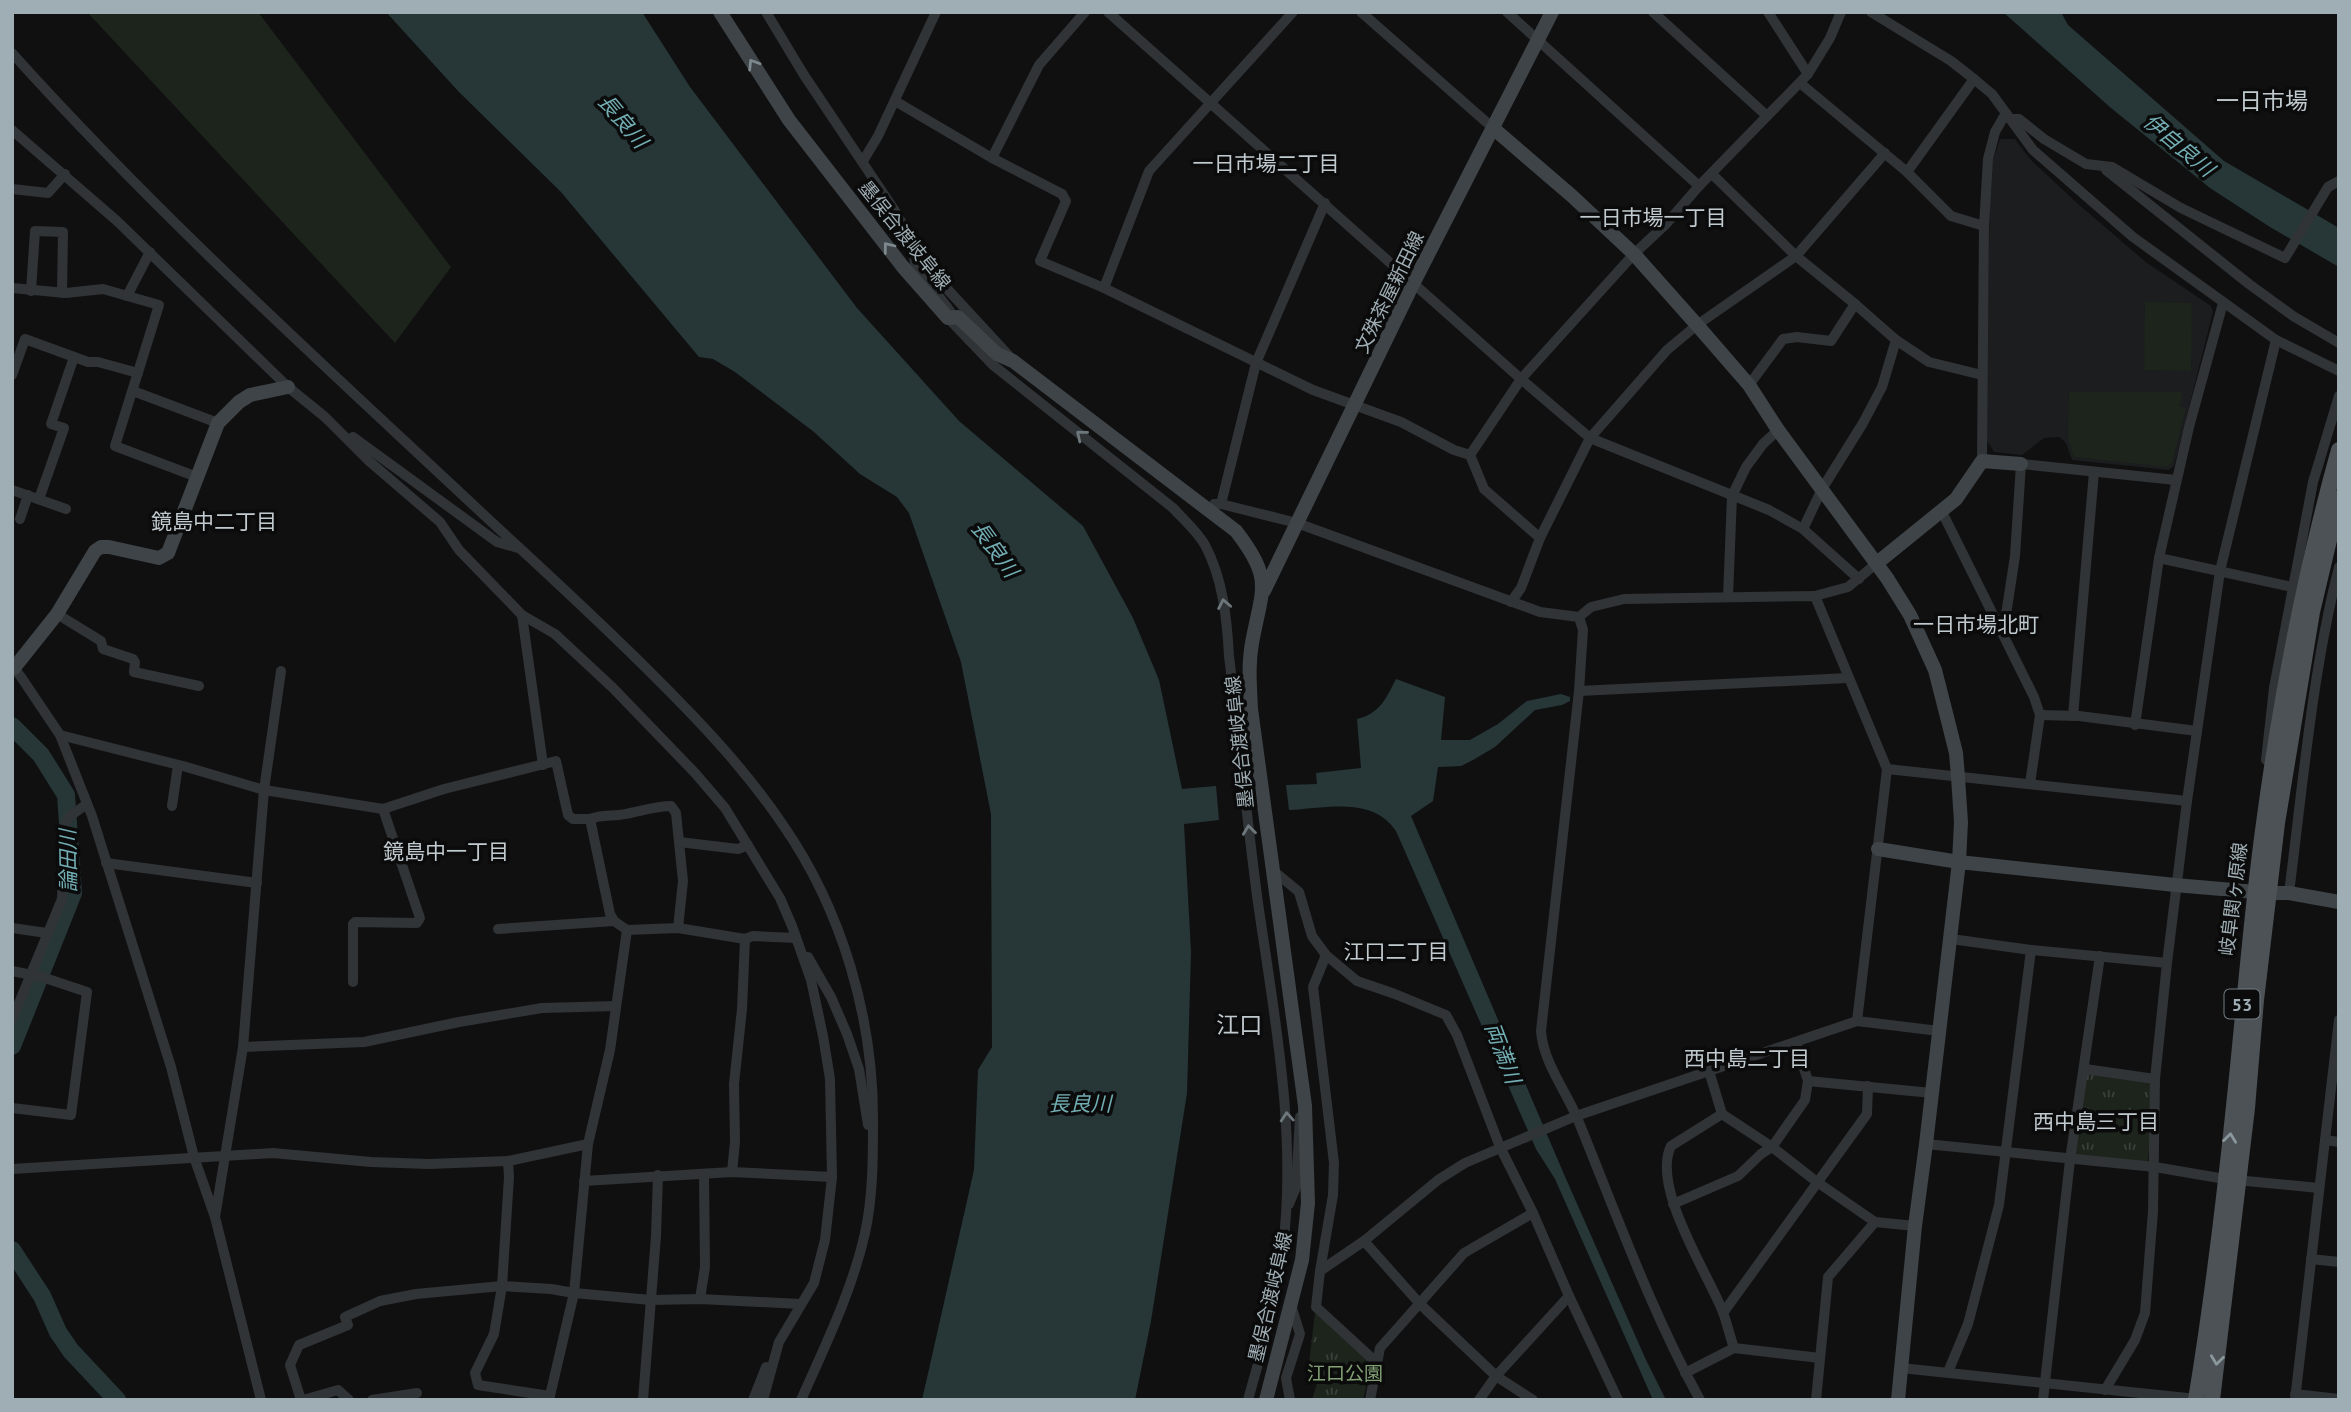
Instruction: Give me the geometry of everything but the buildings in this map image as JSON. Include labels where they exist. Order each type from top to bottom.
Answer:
[{"type":"main road","name":"墨俣合渡岐阜線","points":[[720,12],[789,120],[903,267],[948,318],[958,317],[997,354],[1013,361],[1236,531],[1260,567],[1264,591],[1249,669],[1251,709],[1305,1106],[1308,1203],[1302,1260],[1266,1400]]},
{"type":"main road","name":"文殊茶屋新田線","points":[[1264,591],[1413,284],[1552,12]]},
{"type":"main road","points":[[1493,128],[1634,254],[1749,385],[1778,430],[1877,562],[1910,615],[1935,670],[1956,753],[1961,822],[1959,862],[1915,1226],[1898,1400]]},
{"type":"main road","points":[[13,668],[57,614],[95,551],[101,547],[159,558],[167,553],[218,423],[250,395],[288,387]]},
{"type":"main road","name":"岐阜関ヶ原線","points":[[2212,1400],[2264,821],[2339,450]]},
{"type":"main road","points":[[1877,562],[1942,512],[1965,487],[1976,466],[1982,461],[2021,464]]},
{"type":"main road","name":"岐阜関ヶ原線","points":[[2306,611],[2339,498]]},
{"type":"main road","points":[[1878,849],[1959,862],[2175,885],[2290,892],[2339,902]]},
{"type":"main road","name":"岐阜関ヶ原線","points":[[2197,1399],[2231,1179]]},
{"type":"street","points":[[766,12],[804,75],[863,161],[925,265],[1013,361]]},
{"type":"street","points":[[863,161],[878,136],[936,12]]},
{"type":"street","points":[[992,158],[1039,65],[1085,12]]},
{"type":"street","points":[[1108,12],[1590,438],[1769,510],[1803,528],[1858,579]]},
{"type":"street","points":[[1104,288],[1149,171],[1293,12]]},
{"type":"street","points":[[1361,12],[1493,128]]},
{"type":"street","points":[[1507,12],[1699,186]]},
{"type":"street","points":[[1653,12],[1767,116]]},
{"type":"street","points":[[1768,12],[1804,79],[1907,172],[1951,216],[1984,226]]},
{"type":"street","points":[[1470,455],[1521,379],[1634,254],[1804,79],[1824,51],[1841,12]]},
{"type":"street","points":[[1871,12],[1951,61],[1992,94],[2032,150],[2133,237],[2276,341],[2339,371]]},
{"type":"street","points":[[12,53],[80,128],[247,293],[619,640],[719,741],[786,829],[814,878],[837,928],[860,1001],[872,1063],[873,1156],[866,1229],[853,1275],[801,1400]]},
{"type":"street","points":[[1907,172],[1974,79]]},
{"type":"street","points":[[895,101],[992,158],[1062,194],[1066,201],[1040,261],[1104,288],[1313,390],[1401,422],[1454,450],[1470,455]]},
{"type":"street","points":[[2008,116],[2019,119],[2044,139],[2086,164],[2112,167],[2181,208],[2285,258],[2328,187],[2339,181]]},
{"type":"street","points":[[1982,461],[1984,226],[1988,159],[1995,132],[2008,116]]},
{"type":"street","points":[[12,130],[65,174],[150,252],[288,387],[497,542],[521,549]]},
{"type":"street","points":[[1511,602],[1521,588],[1540,538],[1590,438],[1667,349],[1796,256],[1885,153]]},
{"type":"street","points":[[2101,166],[2249,284],[2293,316],[2339,342]]},
{"type":"street","points":[[12,189],[48,193],[65,174]]},
{"type":"street","points":[[1712,174],[1796,256],[1896,340],[1929,362],[1982,375]]},
{"type":"street","points":[[1220,504],[1256,363],[1325,203]]},
{"type":"street","points":[[31,291],[34,231],[63,232],[62,293]]},
{"type":"street","points":[[913,243],[915,264],[950,311],[948,318],[993,365],[1173,508],[1205,545],[1221,590],[1227,619],[1229,656],[1258,897],[1284,1079],[1287,1127],[1286,1210],[1282,1256],[1248,1400]]},
{"type":"street","points":[[127,296],[150,252]]},
{"type":"street","points":[[12,288],[62,293],[103,289],[159,305],[115,446],[197,477]]},
{"type":"street","points":[[2135,725],[2159,558],[2203,371],[2223,303]]},
{"type":"street","points":[[1749,385],[1783,339],[1797,337],[1831,341],[1855,304]]},
{"type":"street","points":[[12,375],[25,339],[74,357],[138,373]]},
{"type":"street","points":[[1803,528],[1822,489],[1882,387],[1896,340]]},
{"type":"street","points":[[2105,1390],[2135,1340],[2145,1313],[2155,1167],[2155,1079],[2186,801],[2220,570],[2276,341]]},
{"type":"street","points":[[20,519],[34,497],[64,428],[51,424],[74,357]]},
{"type":"street","points":[[134,391],[218,423]]},
{"type":"street","points":[[2259,892],[2274,688],[2313,482],[2339,396]]},
{"type":"street","points":[[325,416],[369,461],[440,522],[459,550],[522,615],[555,634],[613,688],[695,773],[725,808],[780,898],[811,980],[825,1046],[830,1079],[832,1177],[825,1240],[814,1283],[779,1342],[763,1400]]},
{"type":"street","points":[[1728,597],[1732,496],[1746,467],[1763,444],[1778,430]]},
{"type":"street","points":[[1470,455],[1484,489],[1540,538]]},
{"type":"street","points":[[2002,632],[2003,634],[2015,556],[2021,464],[2176,480]]},
{"type":"street","points":[[2073,716],[2094,472]]},
{"type":"street","points":[[12,490],[66,509]]},
{"type":"street","points":[[1201,504],[1220,504],[1297,523],[1540,612],[1579,617],[1591,607],[1624,599],[1815,596],[1837,591],[1858,579],[1877,562]]},
{"type":"street","points":[[1942,512],[2034,696],[2040,715],[2030,784]]},
{"type":"street","points":[[2159,558],[2292,587]]},
{"type":"street","points":[[2290,892],[2311,718],[2339,567]]},
{"type":"street","points":[[1815,596],[1887,769],[1857,1021]]},
{"type":"street","points":[[57,614],[101,641],[103,649],[133,659],[134,672],[199,686]]},
{"type":"street","points":[[522,615],[543,765]]},
{"type":"street","points":[[1579,617],[1583,630],[1579,691],[1541,1031],[1542,1046],[1685,1373],[1700,1400]]},
{"type":"street","points":[[13,668],[60,735],[87,804],[171,1067],[194,1157],[215,1217],[261,1400]]},
{"type":"street","points":[[215,1217],[243,1047],[264,790],[281,671]]},
{"type":"street","points":[[1579,691],[1848,678]]},
{"type":"street","points":[[2040,715],[2073,716],[2197,731]]},
{"type":"street","points":[[60,735],[264,790],[383,809],[444,789],[556,761],[568,815],[573,819],[621,815],[654,806],[671,806],[676,813],[683,881],[678,928]]},
{"type":"street","points":[[172,806],[178,765]]},
{"type":"street","points":[[1887,769],[2186,801]]},
{"type":"street","points":[[12,1020],[36,975],[47,933],[62,899],[65,824],[70,816],[87,804]]},
{"type":"street","points":[[353,982],[355,922],[417,923],[420,918],[383,809]]},
{"type":"street","points":[[590,819],[610,914],[614,921],[627,930],[678,928],[746,939],[753,936],[798,942],[818,973],[847,1034],[859,1069],[873,1156]]},
{"type":"street","points":[[679,842],[738,849],[748,845]]},
{"type":"street","points":[[106,863],[257,883]]},
{"type":"street","points":[[1275,872],[1299,892],[1312,936],[1326,955],[1357,982],[1446,1015],[1569,1296],[1618,1400]]},
{"type":"street","points":[[498,929],[614,921]]},
{"type":"street","points":[[12,928],[47,933]]},
{"type":"street","points":[[508,1161],[502,1286],[494,1334],[475,1373],[478,1385],[550,1398],[573,1293],[588,1144],[610,1050],[627,930]]},
{"type":"street","points":[[732,1172],[735,1142],[734,1084],[746,939]]},
{"type":"street","points":[[1951,939],[2167,963]]},
{"type":"street","points":[[1948,1372],[1968,1324],[1999,1205],[2031,950]]},
{"type":"street","points":[[1326,955],[1313,987],[1334,1163],[1333,1195],[1320,1271],[1317,1307],[1377,1363]]},
{"type":"street","points":[[2043,1400],[2070,1160],[2100,956]]},
{"type":"street","points":[[12,971],[36,975],[87,992],[71,1115],[12,1108]]},
{"type":"street","points":[[243,1047],[364,1042],[542,1008],[617,1006]]},
{"type":"street","points":[[2339,1020],[2295,1397],[2339,1399]]},
{"type":"street","points":[[1320,1271],[1364,1241],[1438,1181],[1465,1163],[1573,1117],[1857,1021],[1939,1031]]},
{"type":"street","points":[[1673,1204],[1738,1176],[1772,1147],[1805,1100],[1808,1081],[1796,1043]]},
{"type":"street","points":[[2085,1069],[2155,1079]]},
{"type":"street","points":[[1709,1071],[1722,1114],[1875,1222],[1915,1226]]},
{"type":"street","points":[[1808,1081],[1932,1093]]},
{"type":"street","points":[[1723,1312],[1867,1114],[1868,1087]]},
{"type":"street","points":[[1286,1210],[1296,1187],[1300,1117],[1305,1106]]},
{"type":"street","points":[[1722,1114],[1671,1146],[1668,1152],[1667,1180],[1673,1204],[1723,1312],[1734,1348]]},
{"type":"street","points":[[2325,1140],[2339,1142]]},
{"type":"street","points":[[12,1169],[273,1153],[429,1164],[508,1161],[588,1144]]},
{"type":"street","points":[[1926,1144],[2155,1167],[2231,1179],[2319,1188]]},
{"type":"street","points":[[584,1181],[732,1172],[832,1177]]},
{"type":"street","points":[[643,1400],[658,1175]]},
{"type":"street","points":[[700,1299],[705,1267],[704,1175]]},
{"type":"street","points":[[1370,1400],[1380,1348],[1464,1253],[1533,1213]]},
{"type":"street","points":[[1816,1400],[1828,1277],[1875,1222]]},
{"type":"street","points":[[1364,1241],[1420,1304],[1496,1376],[1532,1400]]},
{"type":"street","points":[[2311,1259],[2339,1262]]},
{"type":"street","points":[[349,1400],[338,1390],[302,1400],[290,1367],[294,1354],[299,1345],[348,1325],[345,1317],[380,1301],[502,1286],[651,1300],[700,1299],[800,1304]]},
{"type":"street","points":[[1479,1400],[1496,1376],[1569,1296]]},
{"type":"street","points":[[1290,1400],[1286,1378],[1300,1334],[1291,1305]]},
{"type":"street","points":[[1685,1373],[1734,1348],[1820,1358]]},
{"type":"street","points":[[752,1400],[766,1367],[775,1357]]},
{"type":"street","points":[[1901,1368],[2197,1399]]},
{"type":"street","points":[[372,1400],[417,1393]]},
{"type":"shaded area","points":[[2000,139],[2015,139],[2030,159],[2147,263],[2211,306],[2213,312],[2174,466],[2169,470],[2072,460],[2066,443],[2059,437],[2044,438],[2022,455],[1994,452],[1986,439],[1990,184],[1993,160]]},
{"type":"green space","points":[[87,12],[258,12],[451,267],[395,343]]},
{"type":"green space","points":[[2145,302],[2192,303],[2191,371],[2144,370]]},
{"type":"green space","points":[[2069,392],[2183,392],[2179,406],[2186,408],[2172,462],[2167,467],[2074,457],[2068,438]]},
{"type":"green space","points":[[2087,1072],[2156,1082],[2147,1167],[2075,1156]]},
{"type":"green space","name":"江口公園","points":[[1315,1313],[1372,1363],[1363,1400],[1312,1400],[1322,1367],[1309,1363]]},
{"type":"water","name":"長良川","points":[[386,12],[642,12],[690,87],[857,308],[959,421],[1083,526],[1133,618],[1159,680],[1182,789],[1216,786],[1219,820],[1184,824],[1191,952],[1187,1093],[1151,1321],[1135,1400],[922,1400],[974,1170],[978,1070],[992,1047],[991,814],[961,662],[909,513],[897,497],[860,474],[814,432],[735,372],[713,359],[699,357],[561,192],[459,92]]},
{"type":"water","name":"伊自良川","points":[[2003,12],[2061,12],[2068,25],[2224,161],[2339,228],[2339,267],[2210,188],[2111,108]]},
{"type":"water","name":"両満川","points":[[1396,679],[1445,697],[1441,740],[1470,740],[1498,724],[1527,701],[1561,694],[1570,697],[1570,701],[1562,705],[1535,710],[1495,747],[1473,760],[1461,766],[1438,767],[1433,801],[1411,816],[1563,1172],[1666,1400],[1653,1400],[1555,1179],[1536,1149],[1396,831],[1386,820],[1362,808],[1289,810],[1286,785],[1317,784],[1316,773],[1361,768],[1357,719],[1376,709]]},
{"type":"waterway","name":"論田川","points":[[12,726],[41,755],[66,795],[73,893],[12,1046]]},
{"type":"waterway","name":"論田川","points":[[12,1250],[42,1296],[58,1332],[71,1351],[117,1400]]},
{"type":"district","name":"一日市場","points":[[2262,100]]},
{"type":"district","name":"一日市場二丁目","points":[[1266,163]]},
{"type":"district","name":"一日市場一丁目","points":[[1653,217]]},
{"type":"district","name":"鏡島中二丁目","points":[[214,521]]},
{"type":"district","name":"一日市場北町","points":[[1976,624]]},
{"type":"district","name":"鏡島中一丁目","points":[[446,851]]},
{"type":"district","name":"江口二丁目","points":[[1396,951]]},
{"type":"district","name":"江口","points":[[1239,1024]]},
{"type":"district","name":"西中島二丁目","points":[[1747,1058]]},
{"type":"district","name":"西中島三丁目","points":[[2096,1121]]}]
